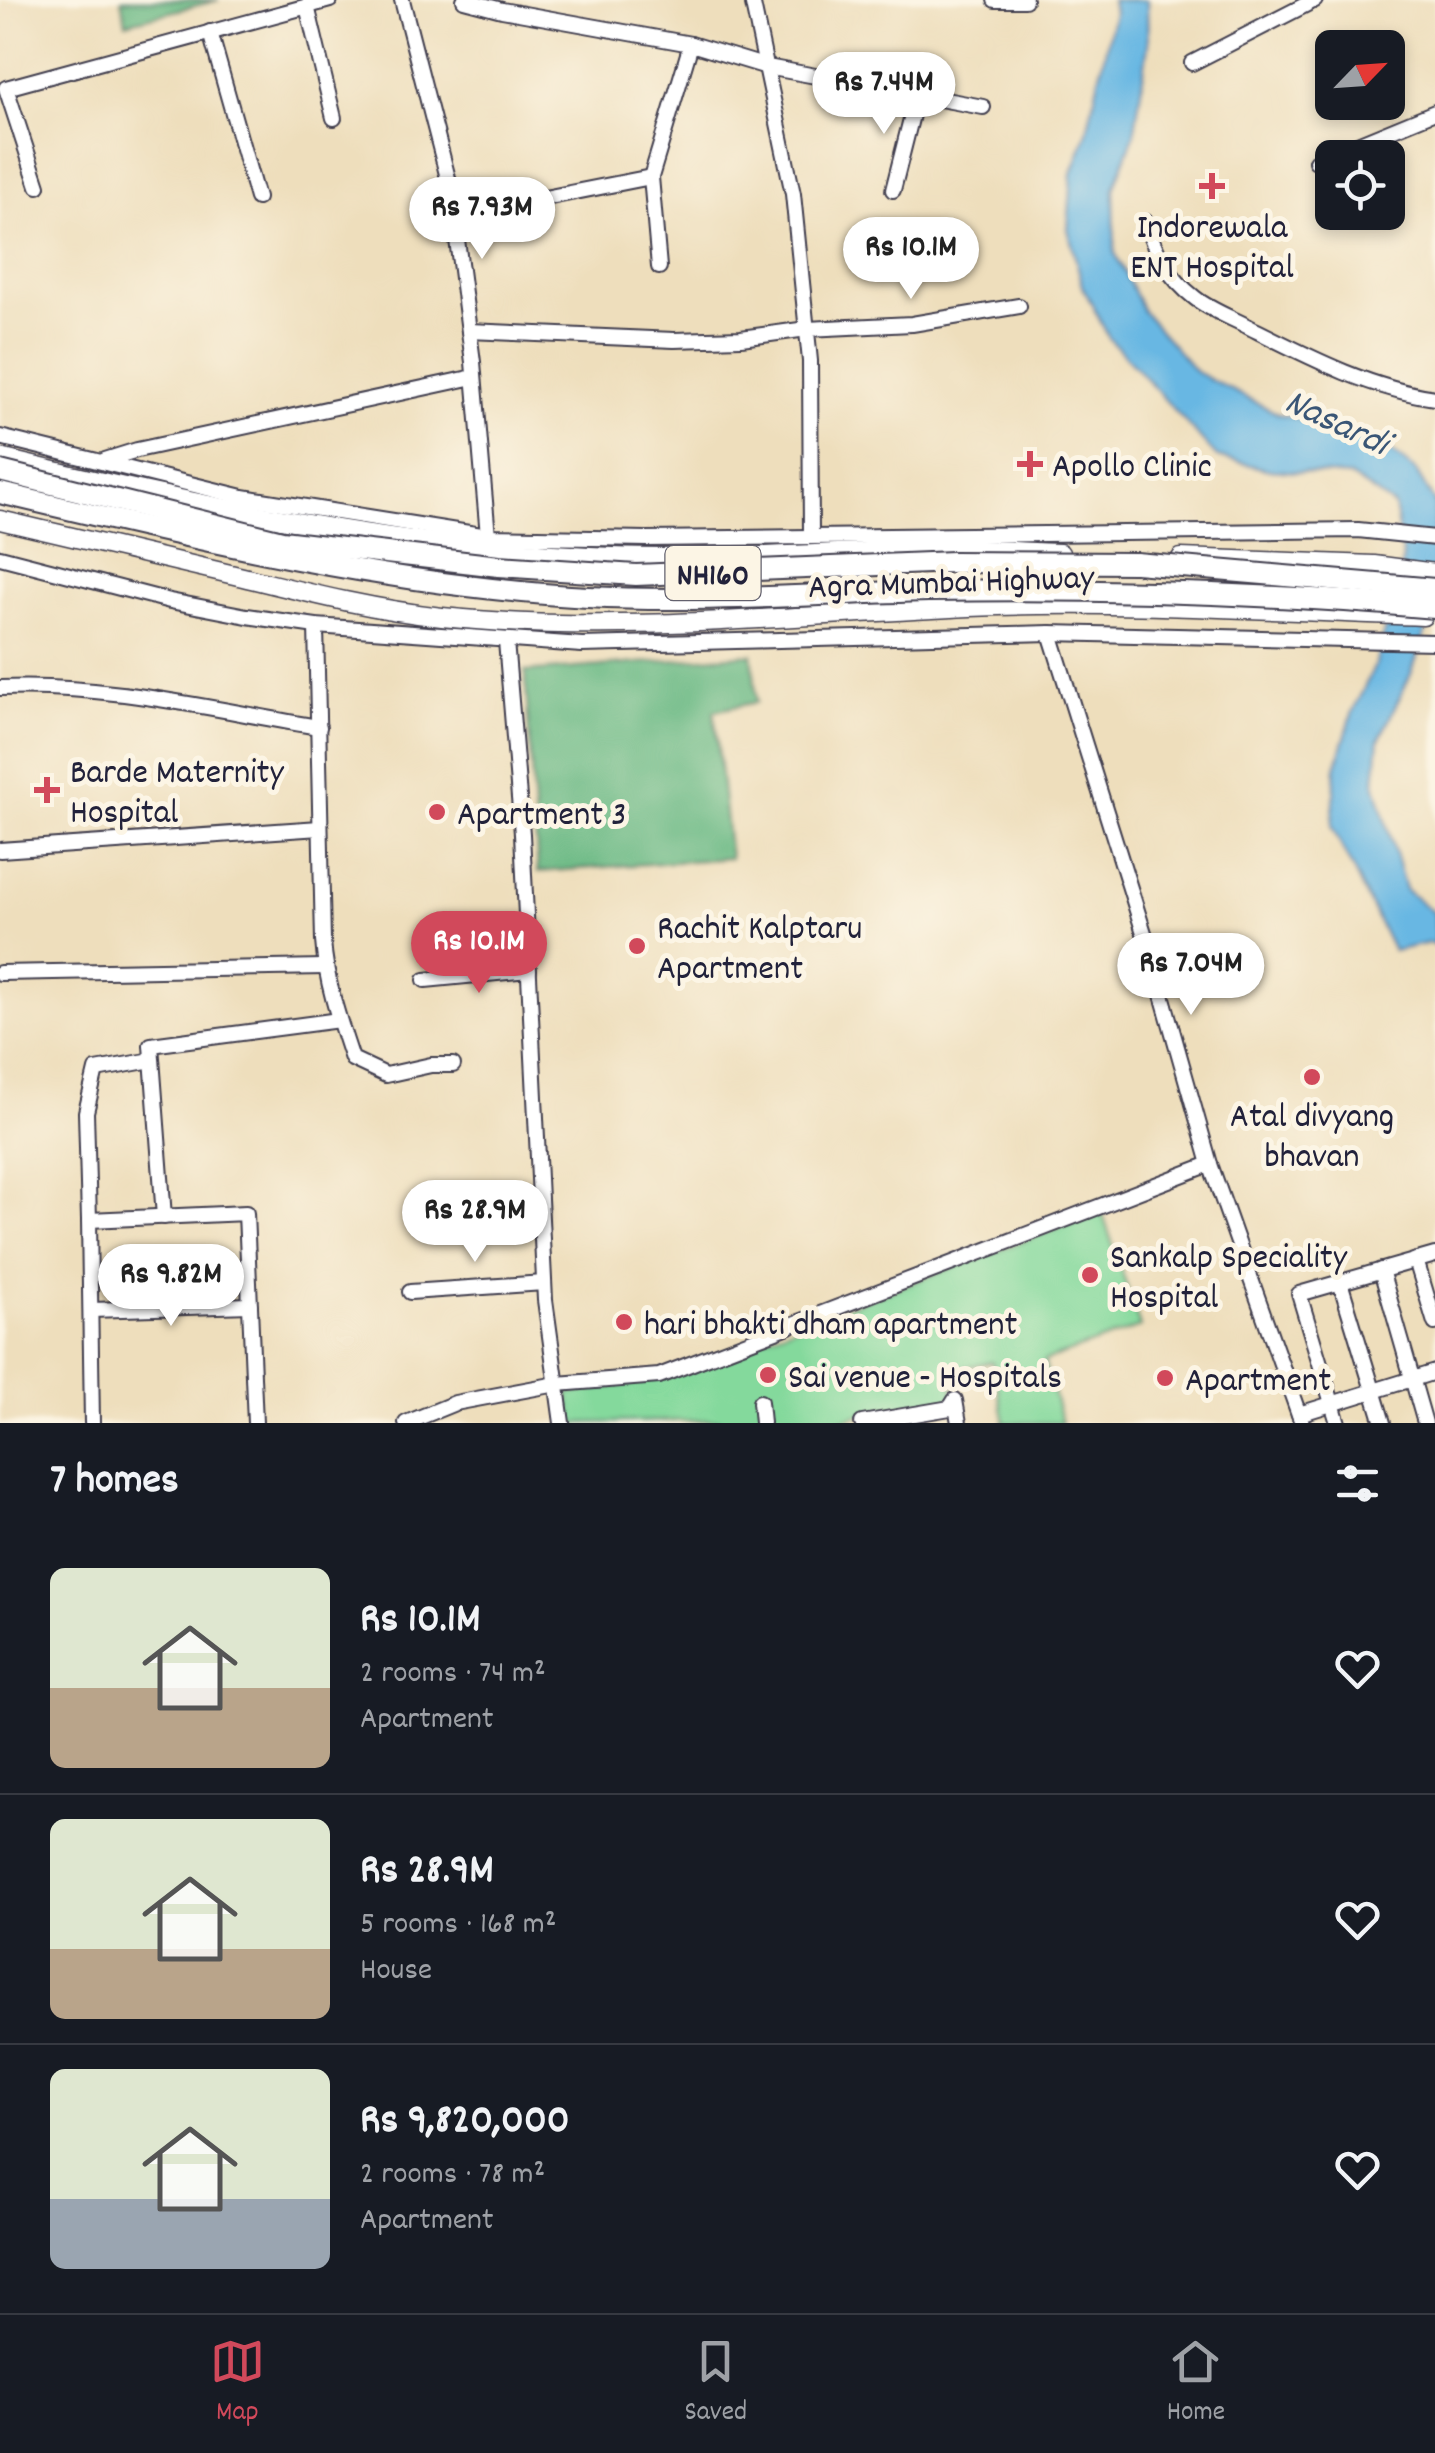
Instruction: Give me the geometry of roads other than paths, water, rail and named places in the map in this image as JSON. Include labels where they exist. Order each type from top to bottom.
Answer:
[{"type":"highway","name":"NH160","points":[[0,472],[282,541],[499,566],[636,576],[953,562],[1136,563],[1435,590]]},
{"type":"highway","name":"NH160","points":[[0,493],[286,558],[447,583],[584,597],[696,600],[928,591],[1135,590],[1435,608]]},
{"type":"main road","points":[[0,458],[158,496],[324,528],[483,550],[615,558],[948,550],[1374,566],[1435,573]]},
{"type":"main road","name":"Agra Mumbai Highway","points":[[0,520],[384,609],[444,618],[578,624],[696,622],[972,607],[1174,607],[1435,616]]},
{"type":"main road","points":[[696,557],[696,622]]},
{"type":"street","points":[[38,186],[3,81],[330,0]]},
{"type":"street","points":[[402,0],[450,186],[474,377],[488,536]]},
{"type":"street","points":[[464,0],[690,44],[766,67],[983,107]]},
{"type":"street","points":[[752,0],[793,194],[810,362],[811,535]]},
{"type":"street","points":[[995,0],[1025,0]]},
{"type":"street","points":[[1192,63],[1314,0]]},
{"type":"street","points":[[307,6],[334,118]]},
{"type":"street","points":[[210,32],[257,198]]},
{"type":"street","points":[[659,267],[651,177],[690,44]]},
{"type":"street","points":[[894,190],[917,95]]},
{"type":"street","points":[[1368,140],[1435,112]]},
{"type":"street","points":[[454,216],[651,177]]},
{"type":"street","points":[[1146,222],[1156,254],[1197,300],[1334,369],[1402,393],[1435,398]]},
{"type":"street","points":[[469,331],[674,340],[741,338],[806,329],[912,324],[1019,306]]},
{"type":"street","points":[[104,461],[137,450],[474,377]]},
{"type":"street","points":[[0,437],[243,496],[488,536],[647,539],[1358,530],[1435,538]]},
{"type":"street","points":[[0,557],[170,601],[316,626],[506,640],[601,645],[1050,633],[1434,641]]},
{"type":"street","points":[[316,626],[325,967],[339,1020],[352,1058],[386,1075],[431,1064],[453,1065]]},
{"type":"street","points":[[1050,633],[1150,952],[1210,1164],[1300,1419],[1332,1404],[1435,1372]]},
{"type":"street","points":[[506,640],[522,834],[544,1283],[562,1423]]},
{"type":"street","points":[[0,688],[43,686],[130,696],[319,728]]},
{"type":"street","points":[[0,850],[320,828]]},
{"type":"street","points":[[0,973],[325,967]]},
{"type":"street","points":[[425,980],[529,970]]},
{"type":"street","points":[[164,1216],[151,1044],[339,1020]]},
{"type":"street","points":[[92,1423],[86,1112],[96,1070],[152,1060]]},
{"type":"street","points":[[406,1423],[455,1403],[557,1384],[658,1376],[1210,1164]]},
{"type":"street","points":[[89,1220],[246,1213],[255,1423]]},
{"type":"street","points":[[1338,1423],[1299,1294],[1435,1254]]},
{"type":"street","points":[[1416,1260],[1435,1323]]},
{"type":"street","points":[[1381,1270],[1425,1423]]},
{"type":"street","points":[[1340,1282],[1383,1423]]},
{"type":"street","points":[[410,1292],[544,1283]]},
{"type":"street","points":[[91,1310],[250,1305]]},
{"type":"street","points":[[862,1423],[950,1408],[955,1400],[959,1423]]},
{"type":"street","points":[[760,1402],[762,1423]]},
{"type":"water","points":[[1112,0],[1147,0],[1148,45],[1134,135],[1114,189],[1115,253],[1143,311],[1196,372],[1279,414],[1343,429],[1391,451],[1416,471],[1435,503],[1432,613],[1411,674],[1379,740],[1375,782],[1405,889],[1435,914],[1435,946],[1429,943],[1393,951],[1332,827],[1336,767],[1353,711],[1376,663],[1403,558],[1394,506],[1350,476],[1270,470],[1217,457],[1109,338],[1083,287],[1068,229],[1072,173],[1086,135],[1114,13]]},
{"type":"place","name":"Indorewala ENT Hospital","points":[[1212,186]]},
{"type":"place","name":"Apollo Clinic","points":[[1030,464]]},
{"type":"place","name":"Barde Maternity Hospital","points":[[47,790]]},
{"type":"place","name":"Apartment 3","points":[[437,812]]},
{"type":"place","name":"Rachit Kalptaru Apartment","points":[[637,946]]},
{"type":"place","name":"Atal divyang bhavan","points":[[1312,1077]]},
{"type":"place","name":"Sankalp Speciality Hospital","points":[[1090,1275]]},
{"type":"place","name":"hari bhakti dham apartment","points":[[624,1322]]},
{"type":"place","name":"Sai venue - Hospitals","points":[[768,1375]]},
{"type":"place","name":"Apartment","points":[[1165,1378]]},
{"type":"water label","name":"Nasardi","points":[[1338,420]]}]
